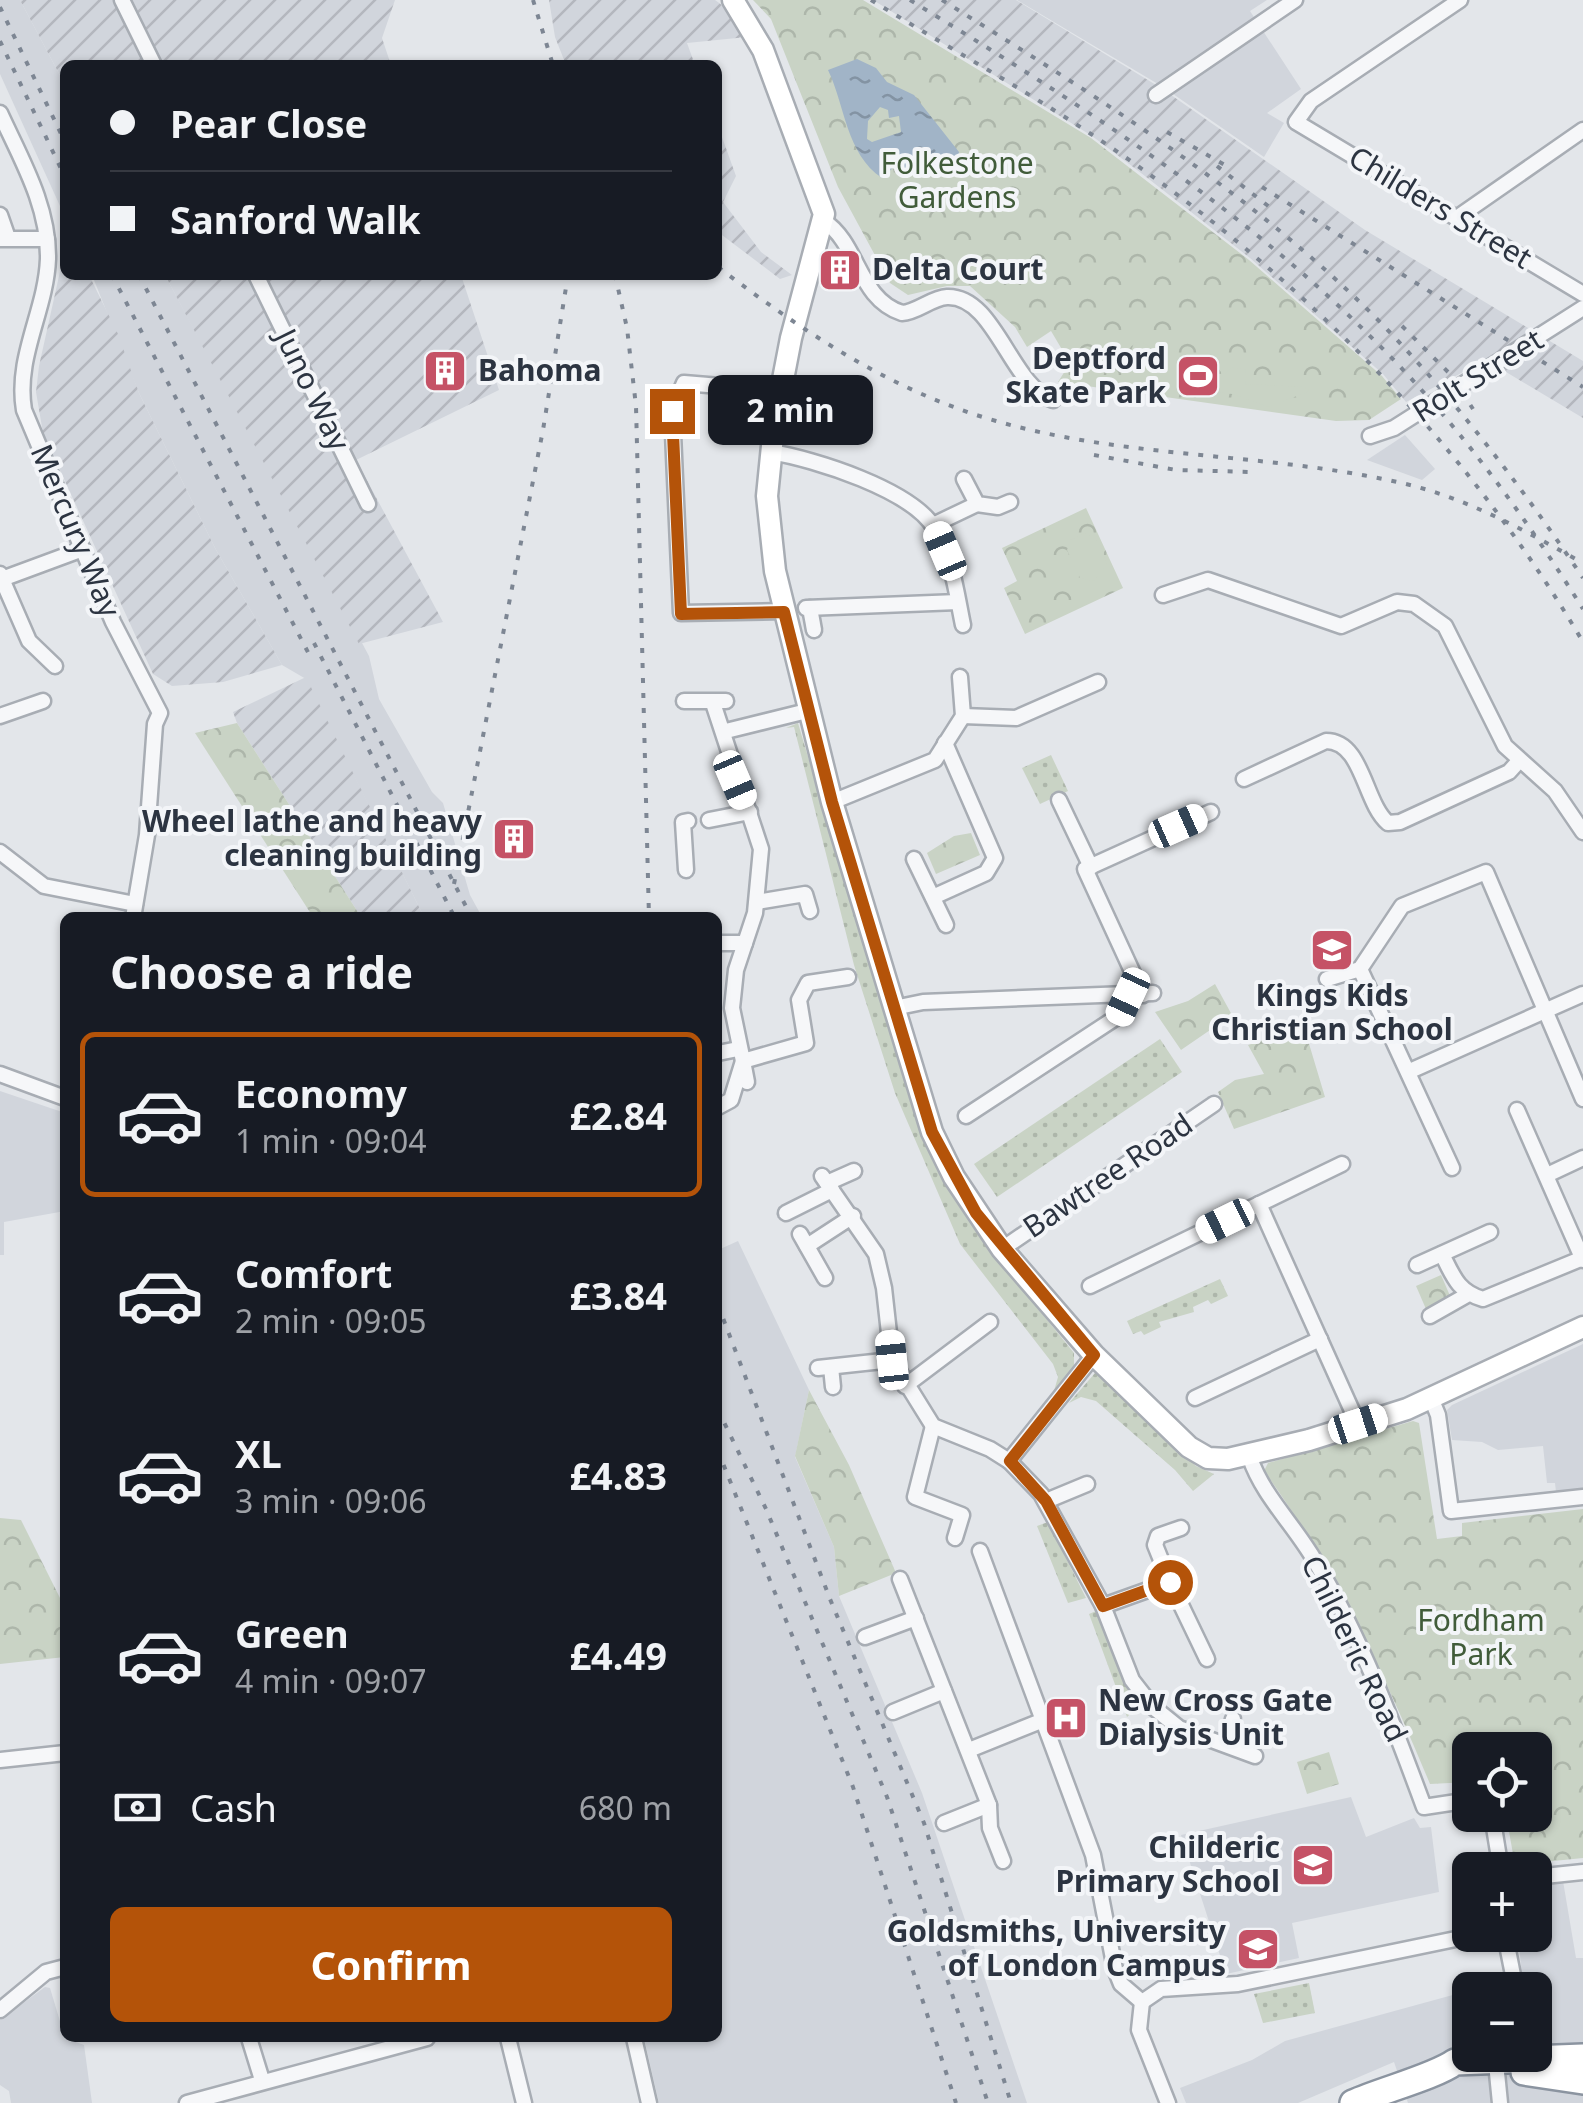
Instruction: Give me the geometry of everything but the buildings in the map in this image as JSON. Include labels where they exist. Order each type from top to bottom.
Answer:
[{"type":"highway","points":[[1552,2056],[1583,2057]]},
{"type":"highway","points":[[1353,2103],[1412,2078],[1442,2072],[1452,2065]]},
{"type":"highway","points":[[1442,2072],[1458,2076],[1536,2072],[1583,2081]]},
{"type":"main road","points":[[733,0],[763,50],[821,200],[824,221],[791,338],[771,452],[767,496],[775,571],[800,609],[806,711],[932,1132],[954,1177],[1002,1248],[1094,1355],[1189,1447],[1208,1458],[1250,1458],[1358,1424],[1435,1406],[1583,1328]]},
{"type":"street","points":[[122,0],[152,60]]},
{"type":"street","points":[[1156,95],[1295,0]]},
{"type":"street","name":"Childers Street","points":[[1460,0],[1311,101],[1296,122],[1583,294]]},
{"type":"street","name":"Mercury Way","points":[[0,113],[38,197],[47,239],[46,278],[19,381],[24,410],[160,713],[155,724],[147,835],[134,911]]},
{"type":"street","points":[[1458,217],[1583,130]]},
{"type":"street","points":[[0,215],[4,238],[47,239]]},
{"type":"street","points":[[824,221],[835,230],[879,301],[902,312],[945,297],[964,303],[990,327],[1033,388],[1053,400]]},
{"type":"street","name":"Juno Way","points":[[258,280],[368,504]]},
{"type":"street","name":"Rolt Street","points":[[1370,436],[1394,428],[1583,308]]},
{"type":"street","points":[[720,386],[684,383],[672,411],[681,614],[958,602]]},
{"type":"street","points":[[771,452],[808,458],[896,496],[933,525],[957,580],[963,624]]},
{"type":"street","points":[[964,479],[977,504]]},
{"type":"street","points":[[933,525],[977,504],[998,507],[1010,502]]},
{"type":"street","points":[[55,666],[29,641],[1,577],[83,548]]},
{"type":"street","points":[[1163,595],[1197,580],[1208,580],[1340,626],[1397,602],[1414,604],[1445,626],[1457,642],[1505,746],[1518,762],[1555,791],[1583,832]]},
{"type":"street","points":[[800,609],[814,630]]},
{"type":"street","points":[[832,802],[929,765],[963,716],[960,677]]},
{"type":"street","points":[[963,716],[1016,718],[1098,682]]},
{"type":"street","points":[[0,716],[43,701]]},
{"type":"street","points":[[684,701],[718,705],[735,780],[761,849],[757,902],[732,1008],[748,1082]]},
{"type":"street","points":[[726,732],[806,711]]},
{"type":"street","points":[[1244,779],[1326,741],[1338,741],[1348,749],[1378,816],[1388,824],[1510,772],[1518,762]]},
{"type":"street","points":[[932,898],[986,873],[995,858],[945,743]]},
{"type":"street","points":[[1059,800],[1091,867]]},
{"type":"street","points":[[709,820],[750,812]]},
{"type":"street","points":[[1141,995],[1085,869],[1210,812]]},
{"type":"street","points":[[686,870],[683,822],[688,822]]},
{"type":"street","points":[[0,852],[44,886],[134,911]]},
{"type":"street","points":[[914,859],[946,925]]},
{"type":"street","points":[[1327,979],[1360,969],[1402,906],[1486,872],[1583,1100]]},
{"type":"street","points":[[799,876],[810,911]]},
{"type":"street","points":[[757,902],[805,894]]},
{"type":"street","points":[[722,944],[745,943]]},
{"type":"street","points":[[1360,969],[1410,1070],[1452,1168]]},
{"type":"street","points":[[812,1058],[800,1000],[808,983],[848,977]]},
{"type":"street","points":[[1410,1070],[1583,994]]},
{"type":"street","points":[[894,1008],[923,1002],[1141,995]]},
{"type":"street","points":[[966,1116],[1120,1015],[1141,995]]},
{"type":"street","points":[[722,1053],[741,1055],[806,1043]]},
{"type":"street","points":[[722,1105],[731,1100],[741,1055]]},
{"type":"street","points":[[0,1074],[60,1096]]},
{"type":"street","name":"Bawtree Road","points":[[1002,1248],[1214,1104]]},
{"type":"street","points":[[1430,1316],[1468,1295],[1499,1296],[1583,1259],[1517,1110]]},
{"type":"street","points":[[1547,1175],[1583,1158]]},
{"type":"street","points":[[1090,1286],[1342,1164]]},
{"type":"street","points":[[786,1213],[827,1183],[854,1171]]},
{"type":"street","points":[[827,1183],[876,1254],[892,1360],[933,1426],[1010,1461],[1046,1501],[1103,1606],[1132,1680],[1153,1706],[1179,1728],[1255,1756]]},
{"type":"street","points":[[1259,1204],[1358,1424]]},
{"type":"street","points":[[825,1278],[804,1240],[853,1216]]},
{"type":"street","points":[[1417,1265],[1490,1232]]},
{"type":"street","points":[[1442,1254],[1457,1285],[1468,1295]]},
{"type":"street","points":[[905,1386],[990,1322]]},
{"type":"street","points":[[1194,1398],[1320,1339]]},
{"type":"street","points":[[1010,1461],[1094,1355]]},
{"type":"street","points":[[833,1387],[825,1368],[892,1360]]},
{"type":"street","points":[[1435,1406],[1451,1510],[1583,1497]]},
{"type":"street","points":[[933,1426],[915,1497],[962,1515],[956,1538]]},
{"type":"street","name":"Childeric Road","points":[[1250,1458],[1257,1477],[1315,1561],[1384,1697],[1424,1806],[1452,1802]]},
{"type":"street","points":[[1046,1501],[1087,1484]]},
{"type":"street","points":[[1181,1528],[1158,1536],[1155,1545],[1208,1659]]},
{"type":"street","points":[[980,1551],[1093,1855],[1115,1969],[1121,1984],[1142,2002]]},
{"type":"street","points":[[900,1579],[989,1805],[990,1828],[1003,1861]]},
{"type":"street","points":[[1103,1606],[1170,1582]]},
{"type":"street","points":[[865,1637],[916,1618]]},
{"type":"street","points":[[893,1712],[944,1691]]},
{"type":"street","points":[[1227,1743],[1234,1719]]},
{"type":"street","points":[[968,1750],[1041,1721]]},
{"type":"street","points":[[0,1760],[60,1754]]},
{"type":"street","points":[[944,1823],[989,1805]]},
{"type":"street","points":[[1552,1875],[1583,1872]]},
{"type":"street","points":[[1168,2103],[1139,2030],[1142,2002],[1161,1989],[1238,1984],[1452,1940]]},
{"type":"street","points":[[0,2010],[46,1972],[60,1968]]},
{"type":"street","points":[[250,2042],[262,2080]]},
{"type":"street","points":[[187,2103],[411,2042]]},
{"type":"street","points":[[509,2042],[524,2103]]},
{"type":"street","points":[[635,2042],[649,2103]]},
{"type":"street","points":[[1497,2073],[1500,2103]]},
{"type":"shaded area","points":[[0,0],[20,0],[60,76],[60,206],[0,74]]},
{"type":"shaded area","points":[[20,0],[395,0],[382,38],[389,60],[60,60],[60,76]]},
{"type":"shaded area","points":[[549,0],[715,0],[733,13],[747,37],[687,43],[693,60],[564,60],[555,37]]},
{"type":"shaded area","points":[[873,0],[1016,0],[1161,88],[1365,230],[1583,361],[1583,418],[1486,360],[1406,402],[1383,374],[1250,258],[1092,136]]},
{"type":"shaded area","points":[[1017,0],[1267,0],[1250,11],[1301,89],[1267,113],[1284,123],[1264,157],[1163,87]]},
{"type":"shaded area","points":[[722,137],[736,176],[723,202],[761,252],[792,275],[780,279],[722,235]]},
{"type":"shaded area","points":[[60,272],[60,280],[91,280],[118,334],[139,393],[215,548],[282,665],[223,682],[172,686],[153,674],[43,433],[36,392]]},
{"type":"shaded area","points":[[94,280],[168,280],[369,656],[379,699],[432,792],[443,803],[470,895],[479,912],[422,912],[306,679],[282,665],[215,548],[139,393]]},
{"type":"shaded area","points":[[168,280],[463,280],[499,390],[356,460],[443,622],[359,644]]},
{"type":"shaded area","points":[[1405,435],[1435,469],[1422,480],[1367,460]]},
{"type":"shaded area","points":[[306,677],[422,912],[358,912],[233,712]]},
{"type":"shaded area","points":[[0,1091],[60,1111],[60,1212],[4,1222],[4,1255],[0,1255]]},
{"type":"shaded area","points":[[738,1241],[809,1390],[795,1457],[834,1547],[839,1596],[922,1793],[1027,2103],[659,2103],[645,2042],[722,2042],[722,1248]]},
{"type":"shaded area","points":[[1583,1344],[1583,1489],[1556,1492],[1555,1483],[1547,1483],[1543,1446],[1498,1450],[1482,1442],[1452,1440],[1447,1410],[1452,1405]]},
{"type":"shaded area","name":"Childeric Primary School","points":[[1351,1797],[1366,1837],[1414,1818],[1420,1828],[1431,1827],[1439,1892],[1292,1923],[1299,1958],[1226,1974],[1181,1835]]},
{"type":"shaded area","points":[[1563,1881],[1576,1958],[1583,1958],[1583,2103],[1408,2103],[1394,2062],[1298,2103],[1186,2103],[1180,2088],[1252,2060],[1285,2041],[1452,1995],[1452,2072],[1552,2072],[1552,1972],[1522,1972],[1520,1952],[1552,1952],[1552,1883]]},
{"type":"shaded area","points":[[45,1987],[50,1988],[60,2021],[60,2042],[84,2045],[92,2103],[11,2103],[9,2091],[0,2085],[0,2020]]},
{"type":"green space","name":"Folkestone Gardens","points":[[753,0],[863,0],[1091,138],[1249,260],[1382,376],[1401,399],[1369,420],[1336,421],[1058,382],[1070,363],[1051,331],[1027,347],[1015,327],[970,286],[947,286],[908,295],[890,283],[838,187],[771,19]]},
{"type":"green space","name":"Deptford Skate Park","points":[[1142,342],[1162,355],[1175,351],[1193,360],[1193,373],[1225,374],[1232,367],[1246,370],[1245,384],[1304,387],[1310,391],[1268,407],[1232,394],[1158,385],[1148,368],[1128,358],[1134,343]]},
{"type":"green space","points":[[1086,508],[1123,588],[1025,634],[1004,588],[1017,581],[1002,548]]},
{"type":"green space","points":[[1086,533],[1100,543],[1107,564],[1094,581],[1080,578],[1067,550],[1070,540]]},
{"type":"green space","points":[[237,723],[358,912],[310,912],[195,733]]},
{"type":"green space","points":[[798,723],[911,1104],[941,1176],[1006,1269],[1074,1353],[1074,1370],[1054,1391],[1058,1377],[1053,1364],[960,1244],[895,1093],[854,965],[794,727],[786,728]]},
{"type":"green space","points":[[1051,755],[1068,791],[1040,804],[1022,768]]},
{"type":"green space","points":[[971,833],[980,855],[936,874],[927,853],[954,836]]},
{"type":"green space","points":[[1215,984],[1232,1015],[1181,1050],[1155,1012],[1188,1001]]},
{"type":"green space","points":[[1304,1027],[1325,1097],[1234,1129],[1218,1092],[1235,1080],[1264,1074],[1248,1045]]},
{"type":"green space","points":[[1160,1039],[1182,1072],[997,1197],[974,1164]]},
{"type":"green space","points":[[1441,1275],[1451,1298],[1426,1309],[1416,1286]]},
{"type":"green space","points":[[1220,1279],[1228,1296],[1211,1304],[1208,1300],[1193,1307],[1194,1312],[1159,1322],[1161,1327],[1144,1335],[1141,1331],[1133,1334],[1127,1321]]},
{"type":"green space","points":[[1095,1373],[1103,1375],[1196,1466],[1214,1474],[1193,1491],[1175,1470],[1096,1401],[1081,1397],[1069,1403]]},
{"type":"green space","points":[[809,1390],[849,1465],[896,1573],[839,1596],[834,1547],[795,1456]]},
{"type":"green space","name":"Fordham Park","points":[[1413,1421],[1419,1423],[1437,1539],[1462,1536],[1462,1523],[1583,1509],[1583,1858],[1552,1861],[1552,1852],[1513,1852],[1509,1832],[1552,1832],[1552,1732],[1452,1732],[1452,1783],[1430,1784],[1395,1702],[1336,1584],[1264,1471],[1268,1463]]},
{"type":"green space","points":[[0,1518],[21,1520],[60,1598],[60,1658],[0,1664]]},
{"type":"green space","points":[[1048,1522],[1086,1598],[1068,1603],[1037,1526]]},
{"type":"green space","points":[[1096,1611],[1124,1682],[1140,1705],[1127,1717],[1089,1614]]},
{"type":"green space","points":[[1329,1752],[1339,1784],[1307,1794],[1297,1762]]},
{"type":"green space","points":[[1309,1983],[1315,2013],[1263,2023],[1254,1994]]},
{"type":"water","points":[[857,59],[876,68],[887,82],[914,95],[959,152],[957,170],[923,176],[895,166],[882,178],[870,168],[854,143],[828,70]],"holes":[[[880,107],[888,110],[889,118],[899,116],[901,132],[872,142],[867,139],[868,121]]]},
{"type":"railway","points":[[533,0],[551,60]]},
{"type":"railway","points":[[871,0],[1091,134],[1165,185],[1302,298],[1366,360],[1483,494],[1583,642]]},
{"type":"railway","points":[[910,0],[1152,156],[1267,243],[1321,290],[1404,371],[1460,435],[1512,503],[1583,609]]},
{"type":"railway","points":[[942,0],[1171,149],[1280,231],[1332,276],[1381,323],[1462,414],[1583,578]]},
{"type":"railway","points":[[0,7],[60,132]]},
{"type":"railway","points":[[0,41],[60,167]]},
{"type":"railway","points":[[1167,132],[1232,169]]},
{"type":"railway","points":[[1217,166],[1272,209]]},
{"type":"railway","points":[[1262,187],[1583,387]]},
{"type":"railway","points":[[722,270],[850,357],[957,408],[1047,434],[1099,443],[1359,474],[1410,485],[1478,509],[1583,563]]},
{"type":"railway","points":[[115,280],[312,660]]},
{"type":"railway","points":[[142,280],[469,912]]},
{"type":"railway","points":[[454,884],[543,430],[567,280]]},
{"type":"railway","points":[[616,280],[627,328],[636,406],[649,912]]},
{"type":"railway","points":[[1402,326],[1451,375],[1473,409]]},
{"type":"railway","points":[[1094,455],[1176,470],[1252,472]]},
{"type":"railway","points":[[314,643],[452,912]]},
{"type":"railway","points":[[722,1316],[830,1599],[924,1823],[1011,2103]]},
{"type":"railway","points":[[722,1418],[766,1509],[887,1797],[988,2103]]},
{"type":"railway","points":[[722,1461],[853,1787],[956,2103]]},
{"type":"place","name":"Delta Court","points":[[840,270]]},
{"type":"place","name":"Bahoma","points":[[445,371]]},
{"type":"place","name":"Deptford Skate Park","points":[[1198,376]]},
{"type":"place","name":"Wheel lathe and heavy cleaning building","points":[[514,839]]},
{"type":"place","name":"Kings Kids Christian School","points":[[1332,950]]},
{"type":"place","name":"New Cross Gate Dialysis Unit","points":[[1066,1718]]},
{"type":"place","name":"Childeric Primary School","points":[[1313,1865]]},
{"type":"place","name":"Goldsmiths, University of London Campus","points":[[1258,1949]]},
{"type":"route","points":[[672,411],[681,614],[784,612],[806,711],[932,1132],[976,1213],[1094,1355],[1010,1461],[1046,1501],[1103,1606],[1170,1582]]}]
